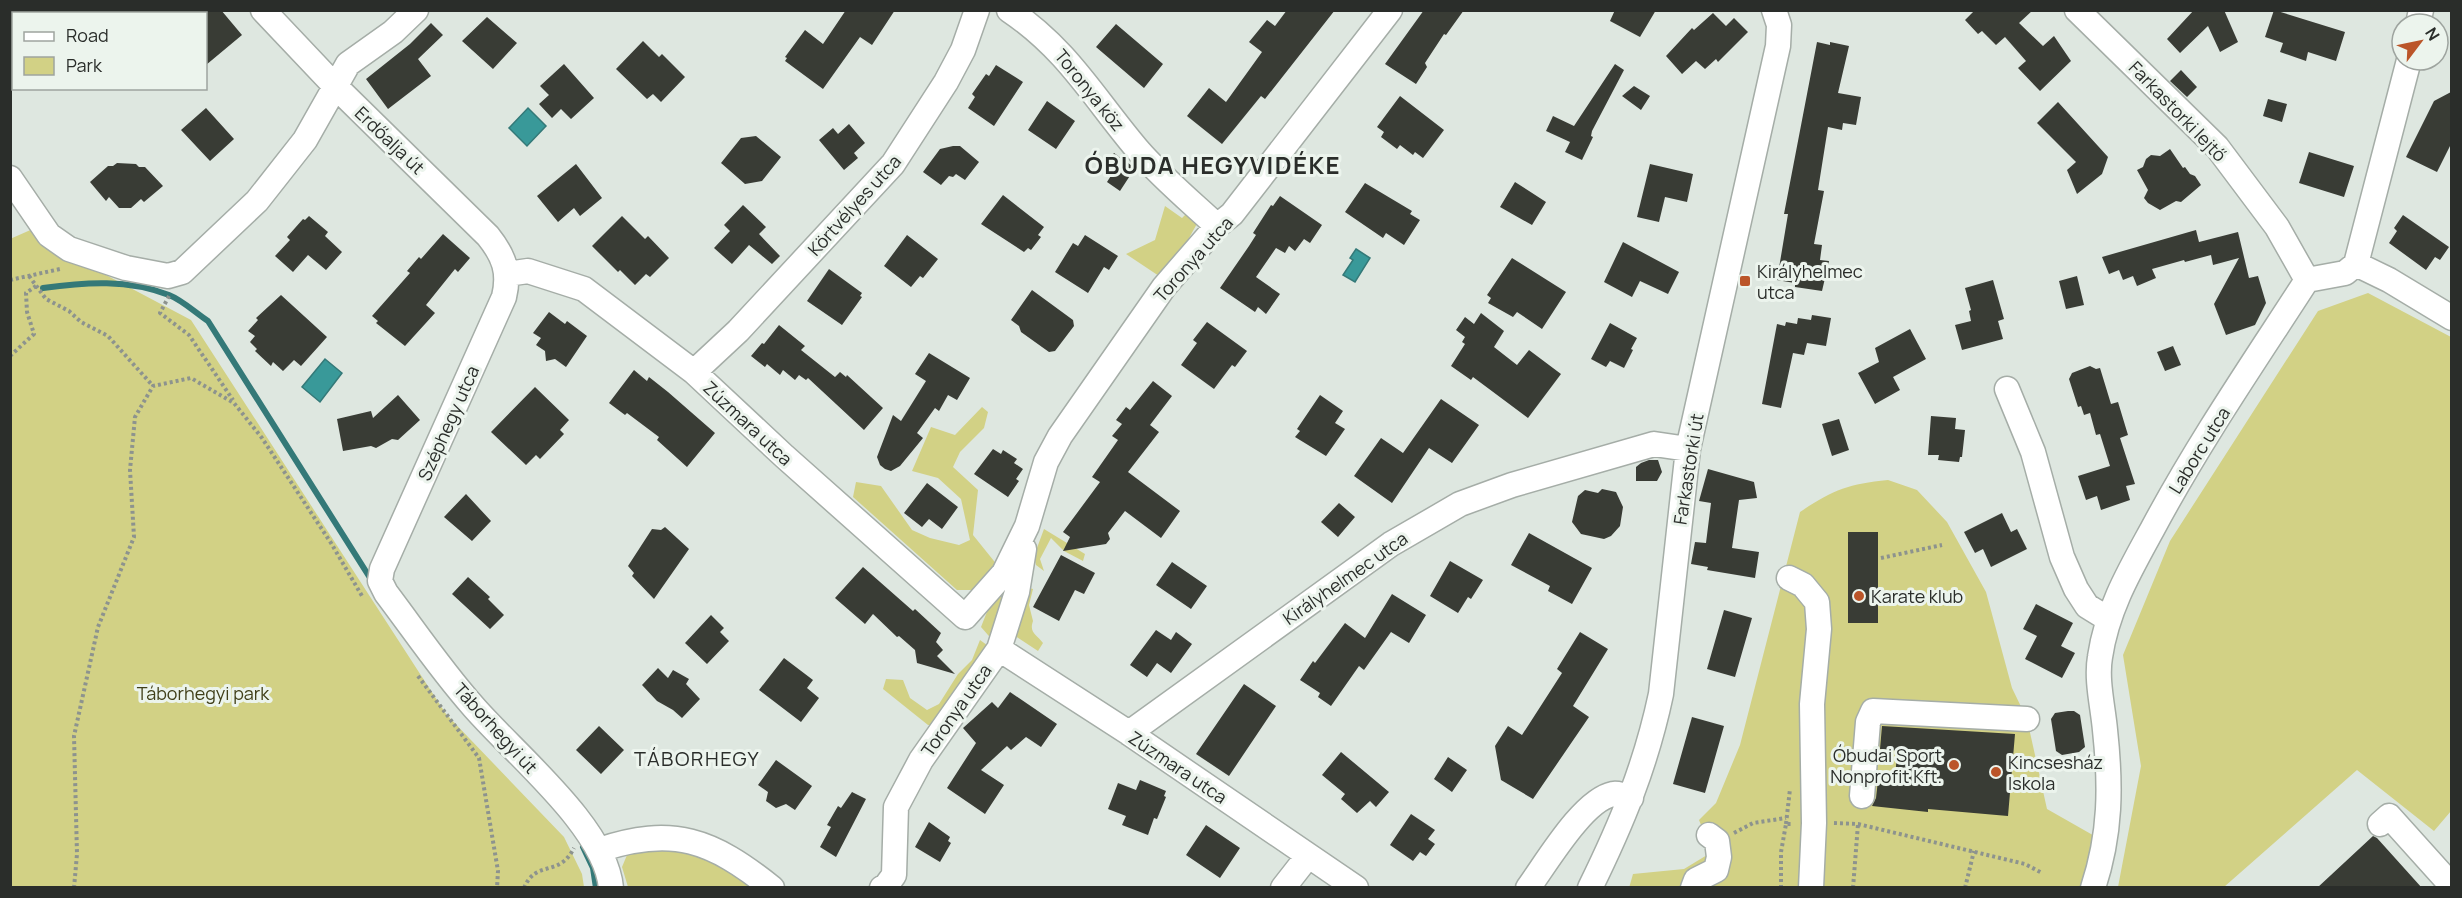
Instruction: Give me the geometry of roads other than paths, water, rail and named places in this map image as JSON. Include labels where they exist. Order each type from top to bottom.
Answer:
[{"type":"street","name":"Erdőalja út","points":[[263,10],[334,85],[488,236],[504,261],[507,274]]},
{"type":"street","points":[[10,178],[49,235],[69,249],[126,268],[168,276],[182,272],[256,201],[305,140],[334,85],[348,64],[393,33],[416,10]]},
{"type":"street","name":"Körtvélyes utca","points":[[694,372],[738,331],[893,164],[946,82],[963,50],[977,10]]},
{"type":"street","name":"Toronya köz","points":[[1009,10],[1040,33],[1066,58],[1137,149],[1162,176],[1217,226]]},
{"type":"street","name":"Toronya utca","points":[[882,888],[894,875],[896,807],[921,760],[999,649],[1017,592],[1028,525],[1046,462],[1060,436],[1164,287],[1217,226],[1239,205],[1390,10]]},
{"type":"street","name":"Farkastorki út","points":[[1590,888],[1644,764],[1661,694],[1688,449],[1778,46],[1779,25],[1774,10]]},
{"type":"street","name":"Farkastorki lejtő","points":[[2077,10],[2217,147],[2277,227],[2307,280]]},
{"type":"street","points":[[2307,280],[2345,273],[2356,264],[2406,72]]},
{"type":"street","points":[[2356,264],[2389,280],[2451,318]]},
{"type":"street","name":"Zúzmara utca","points":[[507,274],[528,272],[584,289],[694,372],[784,456],[965,617]]},
{"type":"street","name":"Széphegy utca","points":[[382,570],[504,297],[507,274]]},
{"type":"street","name":"Laborc utca","points":[[2093,888],[2106,837],[2110,802],[2099,661],[2108,619],[2117,594],[2187,465],[2307,280]]},
{"type":"street","points":[[2007,389],[2033,452],[2062,557],[2076,589],[2087,606],[2108,619]]},
{"type":"street","name":"Királyhelmec utca","points":[[1129,733],[1391,544],[1460,504],[1512,485],[1654,444],[1688,449]]},
{"type":"street","name":"Toronya utca","points":[[965,617],[1004,573],[1028,525]]},
{"type":"street","name":"Táborhegyi út","points":[[382,570],[380,581],[386,593],[470,703],[501,738],[566,803],[594,843],[610,880],[611,888]]},
{"type":"street","points":[[1789,578],[1803,585],[1817,602],[1819,629],[1812,704],[1814,823],[1810,888]]},
{"type":"street","name":"Zúzmara utca","points":[[999,649],[1129,733],[1356,888]]},
{"type":"street","points":[[1862,796],[1868,722],[1873,711],[2027,719]]},
{"type":"street","points":[[1528,888],[1582,815],[1598,800],[1616,793],[1631,798]]},
{"type":"street","points":[[2380,824],[2389,816],[2449,885]]},
{"type":"street","points":[[1693,888],[1696,880],[1716,870],[1719,858],[1718,841],[1709,835]]},
{"type":"street","points":[[594,843],[652,837],[690,841],[720,852],[772,888]]},
{"type":"street","points":[[1283,888],[1308,856]]},
{"type":"water","points":[[528,108],[546,126],[527,146],[509,128]]},
{"type":"water","points":[[1356,249],[1370,258],[1355,282],[1343,275],[1353,260],[1350,258]]},
{"type":"water","points":[[325,359],[342,373],[320,402],[302,387]]},
{"type":"waterway","points":[[43,288],[91,283],[138,286],[174,297],[208,321],[372,581]]},
{"type":"waterway","points":[[583,847],[593,868],[596,888]]},
{"type":"place","name":"Királyhelmec utca","points":[[1745,281]]},
{"type":"place","name":"Karate klub","points":[[1859,596]]},
{"type":"place","name":"Óbudai Sport Nonprofit Kft.","points":[[1954,765]]},
{"type":"place","name":"Kincsesház Iskola","points":[[1996,772]]},
{"type":"district","name":"ÓBUDA HEGYVIDÉKE","points":[[1213,164]]},
{"type":"district","name":"TÁBORHEGY","points":[[697,758]]},
{"type":"park label","name":"Táborhegyi park","points":[[203,693]]}]
